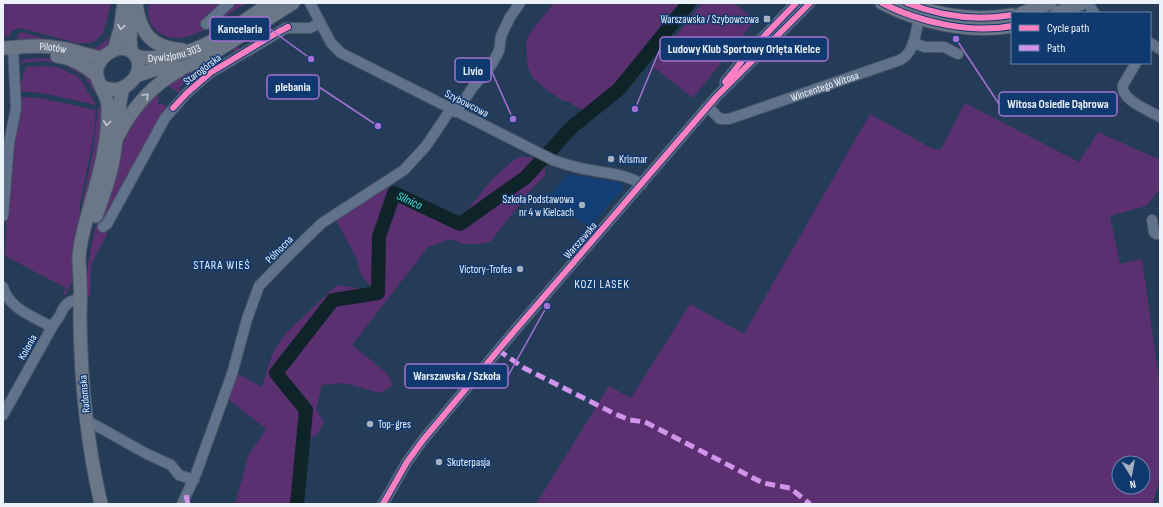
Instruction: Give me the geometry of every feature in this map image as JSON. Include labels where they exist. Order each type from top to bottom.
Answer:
[{"type":"main road","points":[[114,50],[120,30],[124,3]]},
{"type":"main road","points":[[134,54],[122,49],[114,50],[102,58],[97,68],[99,81],[112,90],[124,88],[130,84],[136,76],[138,65],[134,54],[130,43],[135,3]]},
{"type":"main road","points":[[135,3],[139,21],[147,36],[154,42],[170,49],[183,50],[199,48]]},
{"type":"main road","name":"Dywizjonu 303","points":[[134,54],[144,58],[170,57],[199,48],[231,30],[271,3]]},
{"type":"main road","name":"Dywizjonu 303","points":[[136,76],[153,70],[185,67],[204,59],[293,3]]},
{"type":"main road","points":[[882,3],[919,19],[948,25],[993,28],[1011,26]]},
{"type":"main road","points":[[907,3],[937,13],[953,16],[988,18],[1011,15]]},
{"type":"main road","points":[[1025,12],[1050,3]]},
{"type":"main road","points":[[1060,12],[1082,3]]},
{"type":"main road","name":"Pilotów","points":[[8,52],[49,46],[102,58]]},
{"type":"main road","name":"Pilotów","points":[[8,52],[59,56],[70,59],[82,65],[99,81]]},
{"type":"main road","points":[[116,140],[139,103],[149,92],[164,80],[185,67]]},
{"type":"main road","name":"Radomska","points":[[99,81],[107,100],[107,124],[103,154],[80,250],[80,305],[82,377],[86,420],[90,450],[101,504]]},
{"type":"main road","name":"Radomska","points":[[80,282],[92,232],[112,168],[117,121],[124,88]]},
{"type":"street","points":[[206,24],[229,3]]},
{"type":"street","name":"Szybowcowa","points":[[310,3],[330,43],[341,53],[553,160],[582,169],[632,178],[642,184]]},
{"type":"street","name":"Północna","points":[[182,504],[194,480],[232,374],[247,319],[259,286],[322,224],[404,170],[426,146],[492,64],[499,50],[501,36],[510,17],[520,3]]},
{"type":"street","name":"Warszawska","points":[[716,98],[721,86],[739,63],[796,3]]},
{"type":"street","name":"Warszawska","points":[[383,504],[407,462],[423,440],[511,335],[716,98],[810,3]]},
{"type":"street","points":[[1088,3],[1093,12]]},
{"type":"street","name":"Wincentego Witosa","points":[[708,107],[722,120],[737,117],[900,60],[908,53],[913,43],[919,19]]},
{"type":"street","name":"Starogórska","points":[[103,227],[107,224],[165,118],[186,93],[210,73],[286,28],[310,28],[320,23]]},
{"type":"street","points":[[913,43],[925,47],[944,47],[958,54]]},
{"type":"street","points":[[1151,44],[1160,49]]},
{"type":"street","points":[[3,216],[9,143],[16,108],[8,52]]},
{"type":"street","points":[[1135,64],[1123,85],[1125,95],[1132,101],[1160,117]]},
{"type":"street","points":[[1152,220],[1154,232],[1156,234],[1160,234]]},
{"type":"street","points":[[3,287],[7,298],[14,305],[52,327]]},
{"type":"street","name":"Kolonia","points":[[3,415],[60,314],[80,305]]},
{"type":"street","points":[[86,420],[171,465],[179,475],[194,480]]},
{"type":"shaded area","points":[[3,3],[111,3],[103,33],[95,41],[89,43],[77,43],[20,28],[13,30],[9,36],[3,36]]},
{"type":"shaded area","points":[[149,3],[224,3],[213,14],[209,12],[203,19],[204,23],[233,3],[248,3],[203,30],[180,38],[168,37],[154,28],[149,18]]},
{"type":"shaded area","points":[[554,3],[679,3],[610,89],[583,111],[567,101],[563,101],[547,90],[532,77],[528,68],[526,45],[529,34]]},
{"type":"shaded area","points":[[702,3],[734,3],[755,20],[693,98],[652,66]]},
{"type":"shaded area","points":[[285,15],[238,46],[239,48],[236,53],[232,49],[201,69],[179,88],[183,93],[181,95],[165,83]]},
{"type":"shaded area","points":[[21,32],[84,49],[98,46],[107,39],[113,40],[109,46],[99,53],[18,41],[18,35]]},
{"type":"shaded area","points":[[44,58],[66,62],[91,78],[100,99],[84,76],[64,65],[46,61],[18,64],[25,59]]},
{"type":"shaded area","points":[[48,66],[60,68],[80,78],[96,105],[42,93],[20,91],[21,97],[39,98],[96,110],[94,134],[80,204],[80,222],[75,248],[72,282],[65,295],[63,294],[66,288],[5,256],[7,208],[20,85],[23,78],[23,72],[25,72],[27,67]]},
{"type":"shaded area","points":[[159,90],[158,104],[166,106],[167,109],[106,221],[101,220],[99,229],[106,232],[107,235],[91,264],[90,296],[87,296],[88,264],[95,229],[115,179],[126,127]]},
{"type":"shaded area","points":[[965,103],[1079,162],[1098,132],[1160,160],[1160,189],[1146,206],[1110,216],[1120,264],[1142,259],[1160,387],[1160,477],[1153,503],[536,504],[609,386],[631,398],[690,304],[744,334],[870,114],[933,149],[941,149]]},
{"type":"shaded area","points":[[100,107],[104,107],[101,140],[83,219],[82,204],[94,146],[98,109]]},
{"type":"shaded area","points":[[518,157],[530,157],[545,165],[545,176],[533,187],[490,242],[480,244],[463,244],[451,239],[428,247],[352,345],[387,373],[393,385],[380,393],[344,383],[322,385],[316,410],[324,422],[319,432],[309,440],[300,501],[304,504],[234,504],[248,456],[266,429],[227,398],[234,372],[262,387],[273,352],[286,333],[337,285],[369,290],[372,287],[361,275],[356,257],[336,220],[387,185],[451,216],[458,217],[466,211],[494,177]]},
{"type":"shaded area","name":"Szkoła Podstawowa nr 4 w Kielcach","points":[[568,174],[621,183],[623,188],[590,227],[547,199]]},
{"type":"waterway","name":"Silnica","points":[[297,504],[306,410],[276,373],[333,300],[378,293],[379,237],[394,193],[460,224],[526,177],[572,127],[619,89],[689,3]]},
{"type":"marked path","points":[[498,350],[524,368],[615,414],[630,420],[645,422],[763,483],[790,488],[810,504]]},
{"type":"marked path","points":[[186,495],[188,504]]},
{"type":"cycle path","points":[[725,82],[749,52],[796,3]]},
{"type":"cycle path","points":[[383,504],[407,462],[423,440],[511,335],[716,97],[810,3]]},
{"type":"cycle path","points":[[882,3],[912,16],[945,25],[979,28],[1011,26]]},
{"type":"cycle path","points":[[907,3],[932,11],[959,16],[999,17],[1011,15]]},
{"type":"cycle path","points":[[173,108],[187,93],[210,73],[288,27]]},
{"type":"place","name":"Warszawska / Szybowcowa","points":[[767,19]]},
{"type":"place","name":"Witosa Osiedle Dąbrowa","points":[[956,39]]},
{"type":"place","name":"Kancelaria","points":[[311,59]]},
{"type":"place","name":"Ludowy Klub Sportowy Orlęta Kielce","points":[[635,109]]},
{"type":"place","name":"Livio","points":[[513,119]]},
{"type":"place","name":"plebania","points":[[378,126]]},
{"type":"place","name":"Krismar","points":[[611,159]]},
{"type":"place","name":"Szkoła Podstawowa nr 4 w Kielcach","points":[[582,205]]},
{"type":"place","name":"Victory-Trofea","points":[[520,269]]},
{"type":"place","name":"Warszawska / Szkoła","points":[[547,306]]},
{"type":"place","name":"Top-gres","points":[[370,424]]},
{"type":"place","name":"Skuterpasja","points":[[439,462]]},
{"type":"district","name":"STARA WIEŚ","points":[[222,265]]},
{"type":"district","name":"KOZI LASEK","points":[[602,284]]}]
